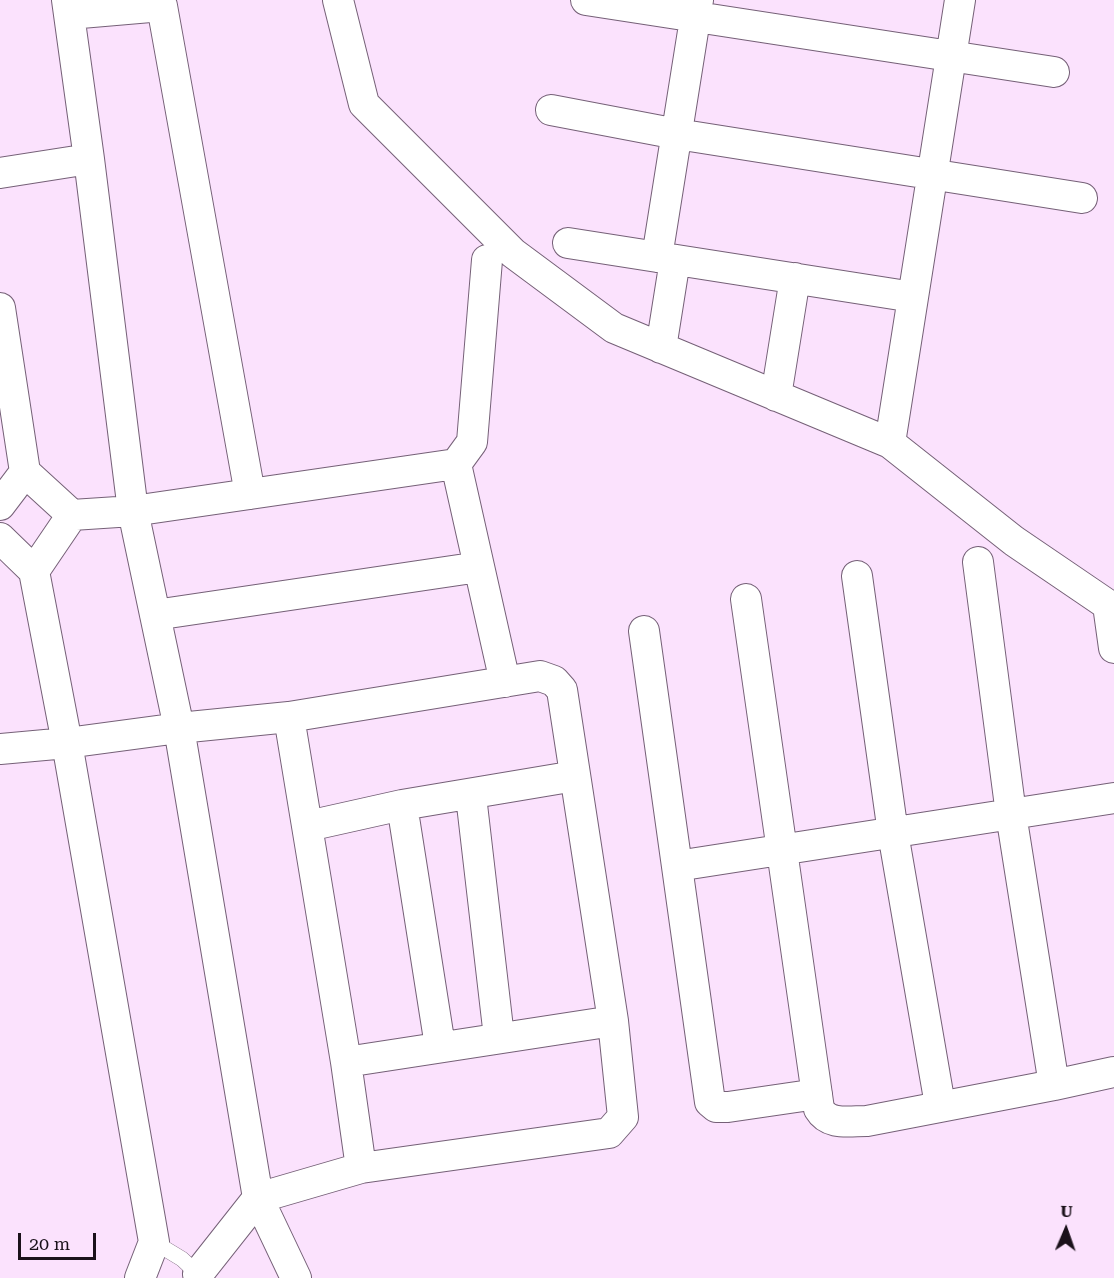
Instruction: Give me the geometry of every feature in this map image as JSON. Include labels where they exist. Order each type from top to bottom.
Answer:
[{"type":"street","points":[[338,0],[364,104],[513,253],[614,328],[890,443],[1014,541],[1111,607],[1114,648]]},
{"type":"street","points":[[586,0],[696,8],[951,57],[1054,72]]},
{"type":"street","points":[[890,443],[960,0]]},
{"type":"street","points":[[250,494],[162,6],[68,7],[133,512],[179,728],[258,1198],[296,1278]]},
{"type":"street","points":[[661,348],[676,134],[696,8]]},
{"type":"street","points":[[552,110],[676,134],[1082,198]]},
{"type":"street","points":[[0,174],[89,159]]},
{"type":"street","points":[[568,243],[913,297]]},
{"type":"street","points":[[0,308],[25,472],[72,515],[133,512],[456,464],[472,442],[487,260]]},
{"type":"street","points":[[776,396],[795,278]]},
{"type":"street","points":[[456,464],[506,682]]},
{"type":"street","points":[[0,505],[25,472]]},
{"type":"street","points":[[34,571],[72,515]]},
{"type":"street","points":[[0,538],[34,571],[67,743],[154,1242],[140,1278]]},
{"type":"street","points":[[978,562],[1011,814],[1054,1085]]},
{"type":"street","points":[[155,615],[479,567]]},
{"type":"street","points":[[857,576],[893,832],[940,1105]]},
{"type":"street","points":[[746,599],[819,1109],[824,1118],[835,1122],[867,1121],[1114,1072]]},
{"type":"street","points":[[644,631],[710,1102],[716,1107],[728,1107],[817,1094]]},
{"type":"street","points":[[0,749],[289,717],[540,676],[554,681],[562,690],[614,1021],[623,1117],[609,1133],[361,1167],[258,1198],[199,1276]]},
{"type":"street","points":[[289,717],[361,1167]]},
{"type":"street","points":[[308,826],[402,805],[471,796],[575,776]]},
{"type":"street","points":[[471,796],[499,1037]]},
{"type":"street","points":[[677,866],[1114,798]]},
{"type":"street","points":[[402,805],[440,1046]]},
{"type":"street","points":[[346,1062],[614,1021]]},
{"type":"lane","points":[[154,1242],[182,1259],[199,1276]]}]
